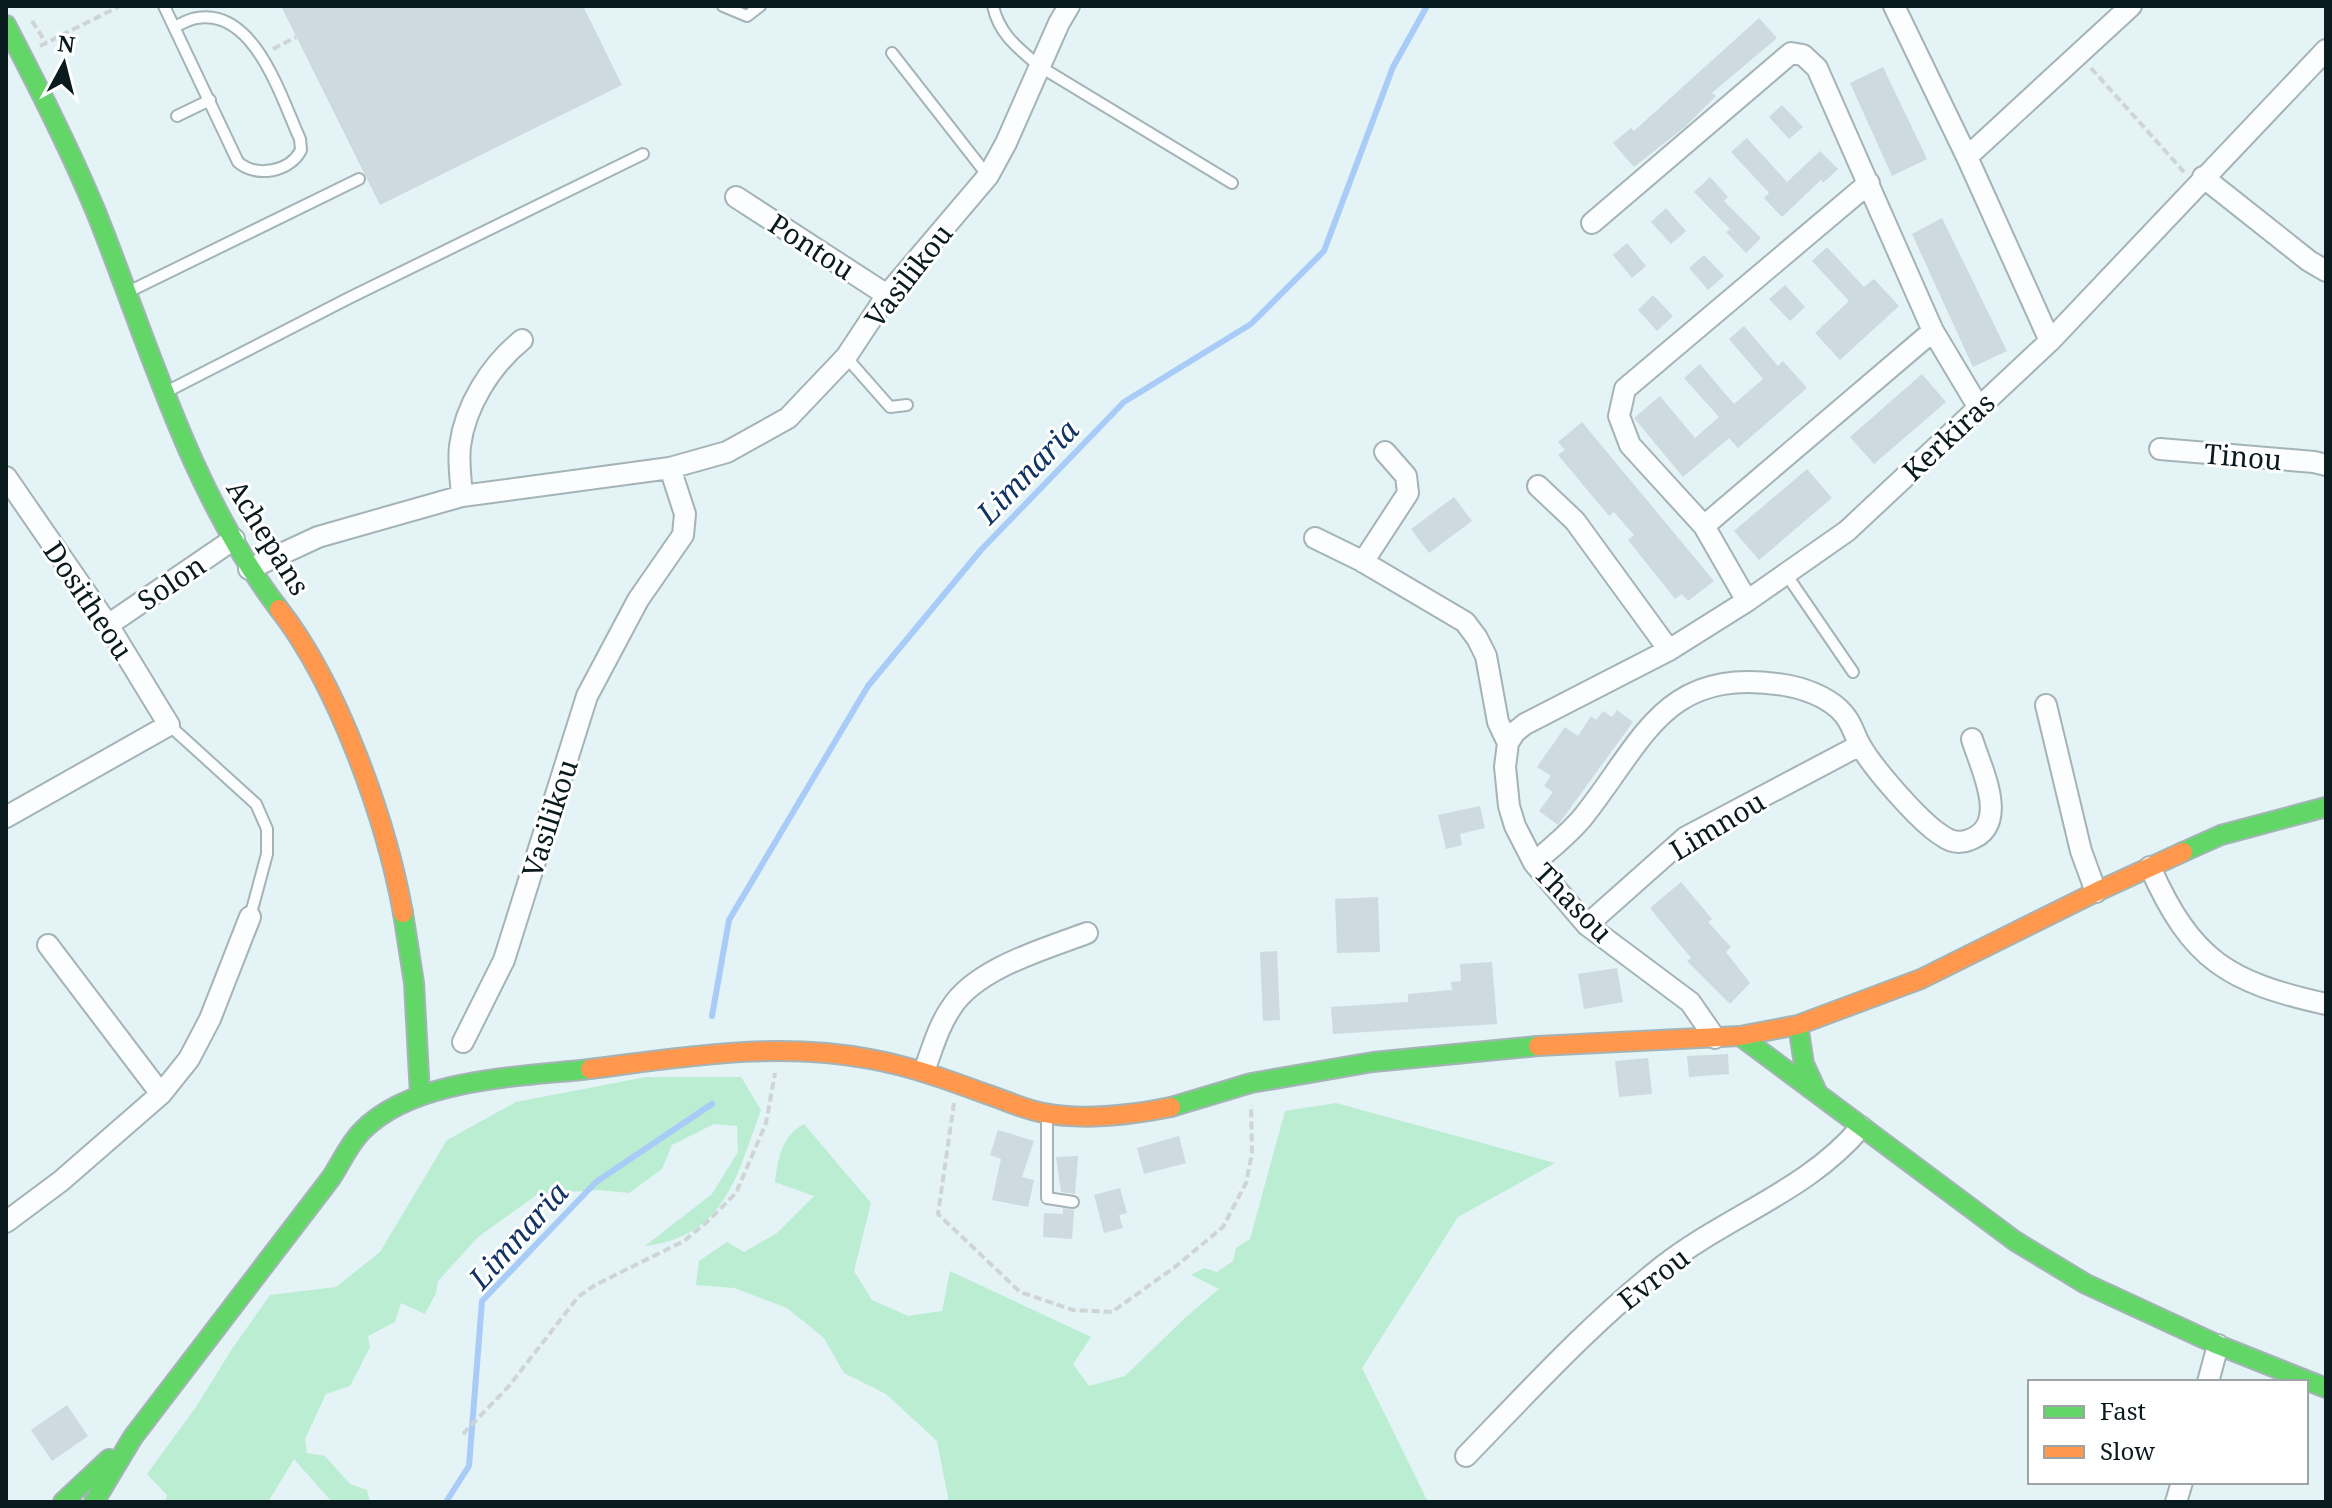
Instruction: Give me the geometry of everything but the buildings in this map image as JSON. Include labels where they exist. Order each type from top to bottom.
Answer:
[{"type":"main road","name":"Achepans","points":[[6,25],[62,132],[192,462],[249,569],[288,620],[311,658],[353,745],[388,849],[402,909],[414,983],[420,1095]]},
{"type":"main road","points":[[94,1502],[133,1437],[331,1178],[360,1133],[384,1112],[420,1095],[483,1082],[646,1061],[722,1052],[780,1051],[867,1058],[924,1071],[1012,1105],[1047,1114],[1109,1116],[1137,1114],[1193,1102],[1251,1083],[1336,1067],[1467,1051],[1740,1036],[1798,1025],[1921,979],[2096,892],[2221,835],[2326,807]]},
{"type":"main road","points":[[1798,1025],[1804,1064],[1818,1094]]},
{"type":"main road","points":[[1740,1036],[2027,1249],[2086,1284],[2218,1345],[2306,1380]]},
{"type":"main road","points":[[63,1502],[133,1437]]},
{"type":"street","name":"Vasilikou","points":[[249,569],[318,537],[462,496],[670,468],[727,452],[788,418],[846,357],[887,295],[988,176],[1069,6]]},
{"type":"street","points":[[1894,6],[1967,157],[2050,341]]},
{"type":"street","points":[[1967,157],[2079,54],[2120,10]]},
{"type":"street","name":"Kerkiras","points":[[1508,743],[1525,724],[1669,650],[1747,601],[1847,531],[2050,341],[2326,50]]},
{"type":"street","points":[[1592,223],[1791,53],[1803,55],[1817,68],[1933,331],[1979,408]]},
{"type":"street","points":[[2200,181],[2326,271]]},
{"type":"street","points":[[1747,601],[1704,526],[1630,445],[1619,416],[1625,389],[1869,183]]},
{"type":"street","name":"Pontou","points":[[736,197],[887,295]]},
{"type":"street","points":[[1704,526],[1933,331]]},
{"type":"street","points":[[462,496],[460,448],[464,429],[492,369],[522,340]]},
{"type":"street","name":"Tinou","points":[[2160,449],[2326,465]]},
{"type":"street","points":[[1363,562],[1408,493],[1406,476],[1385,452]]},
{"type":"street","name":"Vasilikou","points":[[463,1042],[504,960],[587,696],[638,600],[683,535],[685,514],[670,468]]},
{"type":"street","name":"Dositheou","points":[[6,477],[108,625],[169,725]]},
{"type":"street","points":[[1538,486],[1575,521],[1669,650]]},
{"type":"street","name":"Thasou","points":[[1315,538],[1363,562],[1465,622],[1486,656],[1501,732],[1508,743],[1505,767],[1509,806],[1519,836],[1534,863],[1587,925],[1690,1002],[1715,1038]]},
{"type":"street","name":"Solon","points":[[108,625],[234,539]]},
{"type":"street","points":[[1534,863],[1565,837],[1648,728],[1676,701],[1723,684],[1764,683],[1795,687],[1837,707],[1853,726],[1860,745],[1886,781],[1932,829],[1956,842],[1966,842],[1986,830],[1991,819],[1988,793],[1972,739]]},
{"type":"street","points":[[2046,705],[2081,851],[2096,892]]},
{"type":"street","points":[[6,817],[169,725]]},
{"type":"street","name":"Limnou","points":[[1587,925],[1686,837],[1860,745]]},
{"type":"street","points":[[2150,867],[2168,906],[2184,930],[2213,962],[2233,975],[2266,989],[2326,1004]]},
{"type":"street","points":[[6,1222],[61,1181],[161,1094],[189,1059],[210,1019],[250,917]]},
{"type":"street","points":[[924,1071],[941,1026],[952,1005],[966,990],[1013,962],[1087,933]]},
{"type":"street","points":[[48,945],[161,1094]]},
{"type":"street","name":"Evrou","points":[[1466,1456],[1578,1340],[1665,1265],[1812,1174],[1835,1157],[1861,1127]]},
{"type":"street","points":[[2209,1380],[2218,1345]]},
{"type":"lane","points":[[164,6],[238,162],[246,169],[267,173],[294,160],[301,150],[300,139],[260,55],[241,29],[224,20],[195,18],[174,27]]},
{"type":"lane","points":[[723,6],[747,16],[760,6]]},
{"type":"lane","points":[[993,6],[997,22],[1012,43],[1039,66],[1232,183]]},
{"type":"lane","points":[[892,53],[988,176]]},
{"type":"lane","points":[[177,116],[210,100]]},
{"type":"lane","points":[[164,393],[349,298],[643,154]]},
{"type":"lane","points":[[126,293],[359,179]]},
{"type":"lane","points":[[846,357],[890,407],[907,405]]},
{"type":"lane","points":[[1786,574],[1853,672]]},
{"type":"lane","points":[[169,725],[256,804],[267,829],[267,854],[250,917]]},
{"type":"lane","points":[[1047,1114],[1047,1198],[1073,1202]]},
{"type":"path","points":[[23,55],[120,6]]},
{"type":"path","points":[[260,55],[296,37]]},
{"type":"path","points":[[2079,54],[2200,181]]},
{"type":"path","points":[[463,1434],[509,1386],[578,1297],[595,1285],[684,1241],[736,1193],[766,1123],[780,1051]]},
{"type":"path","points":[[956,1083],[938,1214],[1020,1292],[1073,1310],[1112,1312],[1175,1267],[1223,1227],[1246,1183],[1252,1153],[1251,1083]]},
{"type":"green space","points":[[646,1077],[741,1077],[761,1110],[735,1179],[711,1216],[694,1230],[672,1240],[645,1246],[712,1194],[738,1152],[737,1126],[714,1124],[672,1145],[662,1169],[629,1193],[599,1190],[538,1194],[478,1237],[438,1281],[436,1293],[425,1314],[401,1303],[395,1322],[368,1336],[370,1347],[350,1386],[326,1394],[305,1439],[307,1453],[325,1456],[350,1484],[367,1490],[370,1502],[332,1502],[294,1459],[268,1502],[165,1502],[167,1495],[147,1474],[196,1407],[270,1295],[336,1287],[380,1252],[447,1140],[516,1102]]},
{"type":"green space","points":[[1336,1103],[1555,1163],[1458,1217],[1362,1368],[1428,1502],[949,1502],[937,1441],[886,1394],[844,1373],[824,1338],[787,1308],[734,1288],[696,1285],[699,1261],[727,1242],[744,1252],[777,1233],[814,1196],[775,1182],[779,1157],[786,1142],[804,1124],[871,1203],[854,1271],[872,1300],[908,1316],[942,1311],[950,1271],[1091,1337],[1073,1364],[1089,1386],[1125,1376],[1219,1289],[1191,1275],[1204,1268],[1217,1272],[1233,1261],[1236,1248],[1250,1239],[1285,1111]]},
{"type":"waterway","name":"Limnaria","points":[[712,1016],[729,920],[868,686],[981,550],[1124,402],[1251,324],[1324,251],[1393,67],[1427,6]]},
{"type":"waterway","name":"Limnaria","points":[[446,1502],[469,1466],[482,1301],[596,1182],[712,1104]]},
{"type":"traffic: fast","points":[[6,25],[86,188],[196,468],[220,517],[279,609]]},
{"type":"traffic: fast","points":[[2183,852],[2221,835],[2326,807]]},
{"type":"traffic: fast","points":[[403,913],[414,983],[420,1095]]},
{"type":"traffic: fast","points":[[1798,1025],[1804,1064],[1817,1092]]},
{"type":"traffic: fast","points":[[1740,1036],[2015,1241],[2086,1284],[2218,1345],[2306,1380]]},
{"type":"traffic: fast","points":[[1171,1107],[1251,1083],[1373,1062],[1538,1046]]},
{"type":"traffic: fast","points":[[94,1502],[133,1437],[331,1178],[362,1131],[384,1113],[438,1090],[501,1078],[590,1069]]},
{"type":"traffic: fast","points":[[2308,1381],[2326,1388]]},
{"type":"traffic: fast","points":[[63,1502],[109,1459]]},
{"type":"traffic: slow","points":[[279,609],[321,675],[357,754],[385,837],[403,913]]},
{"type":"traffic: slow","points":[[1538,1046],[1740,1036],[1798,1025],[1921,979],[2183,852]]},
{"type":"traffic: slow","points":[[590,1069],[730,1053],[800,1051],[900,1065],[1044,1113],[1076,1117],[1108,1116],[1171,1107]]}]
